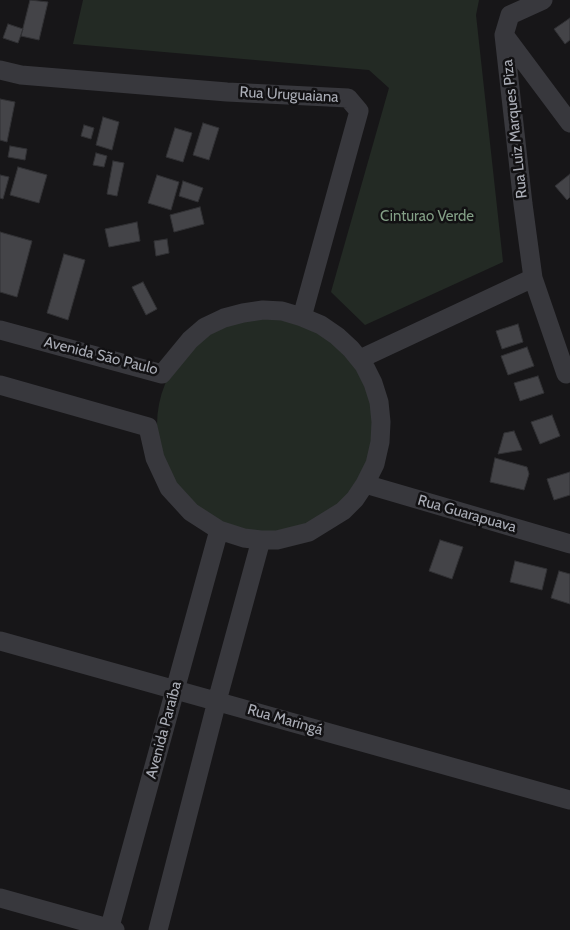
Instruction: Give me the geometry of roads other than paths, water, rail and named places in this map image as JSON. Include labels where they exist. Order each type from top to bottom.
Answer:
[{"type":"street","points":[[542,0],[510,15],[504,35],[570,123]]},
{"type":"street","name":"Rua Luiz Marques Piza","points":[[504,35],[533,278],[566,374],[570,372]]},
{"type":"street","name":"Rua Uruguaiana","points":[[0,70],[21,75],[207,90],[348,98],[360,111],[302,316]]},
{"type":"street","points":[[360,360],[533,278]]},
{"type":"street","name":"Avenida São Paulo","points":[[0,330],[162,374],[190,340],[205,327],[224,318],[263,310],[282,311],[302,316],[338,336],[360,360],[373,383],[378,402],[381,422],[380,442],[365,484],[355,499],[343,511],[309,532],[277,540],[244,538],[218,530],[191,512],[169,488],[155,458],[148,427],[0,385]]},
{"type":"street","name":"Rua Guarapuava","points":[[365,484],[570,544]]},
{"type":"street","name":"Avenida Paraíba","points":[[111,930],[218,530]]},
{"type":"street","points":[[158,930],[216,701],[261,540]]},
{"type":"street","name":"Rua Maringá","points":[[0,641],[570,800]]},
{"type":"street","points":[[0,898],[111,930]]},
{"type":"park label","name":"Cinturao Verde","points":[[427,217]]}]
